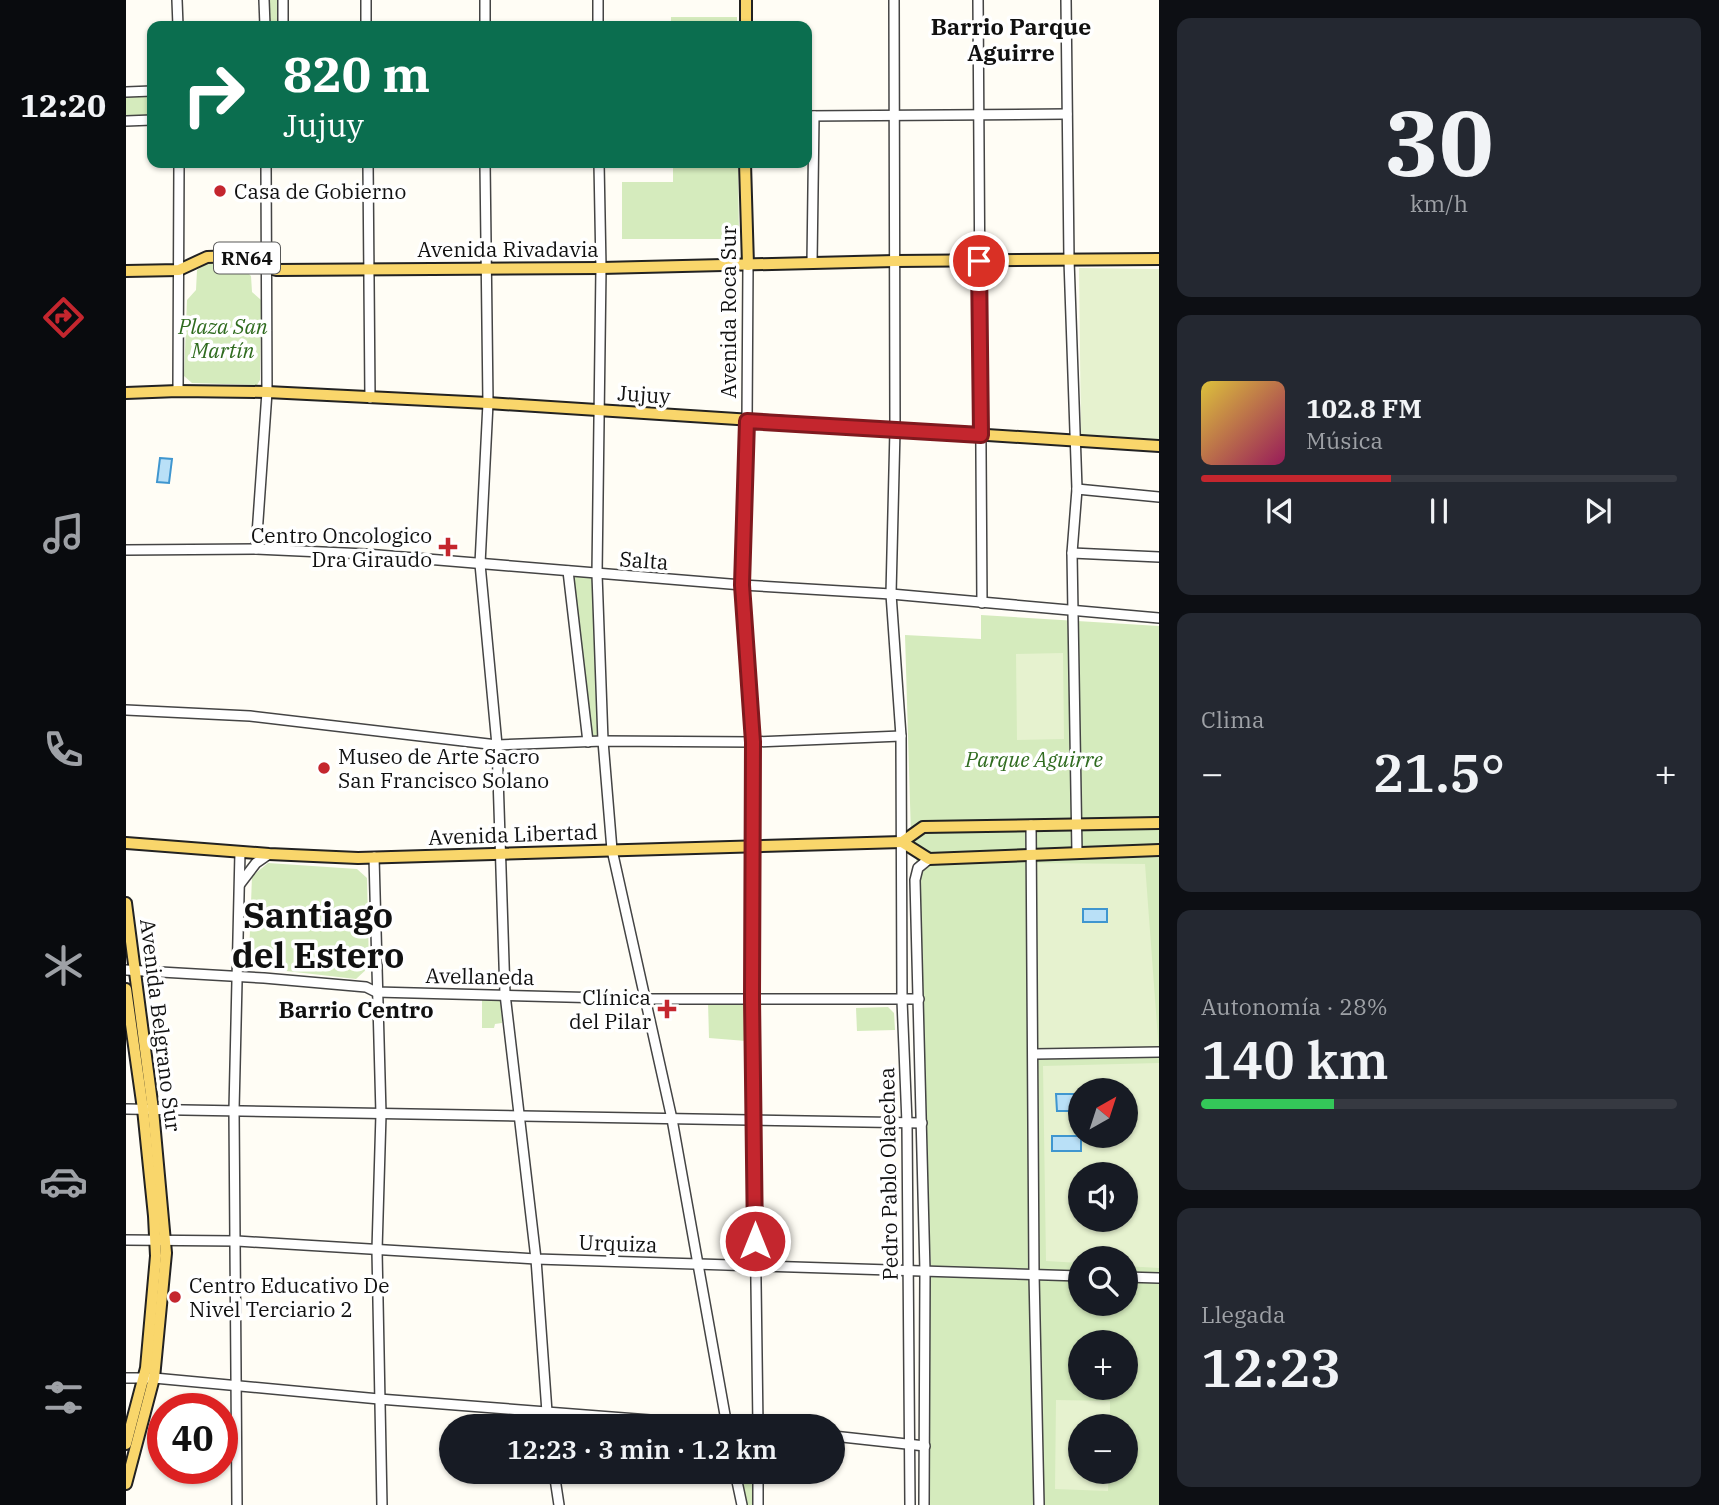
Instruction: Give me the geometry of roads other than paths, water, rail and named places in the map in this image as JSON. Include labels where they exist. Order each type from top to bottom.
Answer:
[{"type":"main road","points":[[746,0],[746,21]]},
{"type":"main road","name":"Avenida Roca Sur","points":[[746,168],[748,265]]},
{"type":"main road","name":"Avenida Rivadavia","points":[[126,271],[178,270],[211,256],[242,257],[276,270],[1159,260]]},
{"type":"main road","name":"Jujuy","points":[[126,393],[267,392],[488,403],[1159,446]]},
{"type":"main road","points":[[1159,822],[922,827],[902,842],[929,859],[1159,850]]},
{"type":"main road","name":"Avenida Libertad","points":[[126,843],[269,854],[374,857],[902,842]]},
{"type":"main road","name":"Avenida Belgrano Sur","points":[[126,903],[130,970],[161,1240],[149,1378],[126,1484]]},
{"type":"main road","name":"Avenida Belgrano Sur","points":[[126,989],[148,1110]]},
{"type":"main road","name":"Avenida Belgrano Sur","points":[[126,1444],[149,1378]]},
{"type":"street","points":[[177,0],[178,21]]},
{"type":"street","points":[[264,0],[265,21]]},
{"type":"street","points":[[283,0],[283,21]]},
{"type":"street","points":[[366,0],[366,21]]},
{"type":"street","points":[[485,0],[485,21]]},
{"type":"street","points":[[598,0],[598,21]]},
{"type":"street","name":"Pedro Pablo Olaechea","points":[[894,0],[895,430],[891,594],[901,736],[910,1505]]},
{"type":"street","points":[[978,0],[982,603]]},
{"type":"street","points":[[1066,0],[1073,441],[1077,489],[1072,553],[1077,853]]},
{"type":"street","points":[[126,92],[147,91]]},
{"type":"street","points":[[812,116],[1067,114]]},
{"type":"street","points":[[126,121],[147,120]]},
{"type":"street","points":[[178,391],[179,168]]},
{"type":"street","points":[[265,267],[266,168]]},
{"type":"street","points":[[368,168],[370,398]]},
{"type":"street","points":[[485,168],[488,403],[480,564],[497,745],[505,994],[536,1259],[546,1412]]},
{"type":"street","points":[[599,168],[601,411],[597,573],[603,741],[612,850],[672,1119],[725,1414]]},
{"type":"street","points":[[811,168],[812,263]]},
{"type":"street","name":"Avenida Roca Sur","points":[[748,265],[742,585],[753,742],[752,998],[758,1414]]},
{"type":"street","name":"RN64","points":[[265,267],[267,392]]},
{"type":"street","points":[[256,549],[267,392]]},
{"type":"street","points":[[1077,489],[1159,497]]},
{"type":"street","name":"Salta","points":[[126,550],[256,549],[366,554],[742,585],[891,594],[1159,618]]},
{"type":"street","points":[[1072,553],[1159,557]]},
{"type":"street","points":[[568,571],[588,742]]},
{"type":"street","points":[[126,710],[250,716],[497,745],[603,741],[753,742],[901,736]]},
{"type":"street","points":[[1031,825],[1034,1274],[1039,1505]]},
{"type":"street","points":[[237,1505],[234,1110],[240,852]]},
{"type":"street","points":[[240,884],[256,863],[269,854]]},
{"type":"street","points":[[374,857],[381,1114],[377,1250],[382,1505]]},
{"type":"street","name":"Pedro Pablo Olaechea","points":[[924,1505],[925,1271],[915,880],[918,868],[929,859]]},
{"type":"street","name":"Avellaneda","points":[[130,970],[366,987],[376,992],[644,999],[919,999]]},
{"type":"street","points":[[1034,1054],[1159,1052]]},
{"type":"street","points":[[126,1109],[922,1123]]},
{"type":"street","name":"Urquiza","points":[[126,1240],[237,1241],[536,1259],[1068,1275]]},
{"type":"street","points":[[1138,1277],[1159,1278]]},
{"type":"street","points":[[126,1378],[572,1414]]},
{"type":"street","points":[[845,1437],[925,1446]]},
{"type":"street","points":[[556,1484],[559,1505]]},
{"type":"street","points":[[738,1484],[742,1505]]},
{"type":"street","points":[[758,1484],[758,1505]]},
{"type":"water","points":[[160,458],[172,459],[169,483],[157,482]]},
{"type":"water","points":[[1083,909],[1107,909],[1107,922],[1083,922]]},
{"type":"water","points":[[1056,1094],[1068,1094],[1068,1111],[1057,1111]]},
{"type":"water","points":[[1052,1136],[1068,1136],[1068,1148],[1081,1148],[1081,1151],[1052,1151]]},
{"type":"place","name":"Casa de Gobierno","points":[[220,191]]},
{"type":"place","name":"Centro Oncologico Dra Giraudo","points":[[448,547]]},
{"type":"place","name":"Museo de Arte Sacro San Francisco Solano","points":[[324,768]]},
{"type":"place","name":"Clínica del Pilar","points":[[667,1009]]},
{"type":"place","name":"Centro Educativo De Nivel Terciario 2","points":[[175,1297]]},
{"type":"district","name":"Barrio Parque Aguirre","points":[[1011,39]]},
{"type":"district","name":"Santiago del Estero","points":[[318,935]]},
{"type":"district","name":"Barrio Centro","points":[[356,1009]]},
{"type":"park label","name":"Plaza San Martín","points":[[223,338]]},
{"type":"park label","name":"Parque Aguirre","points":[[1034,759]]}]
